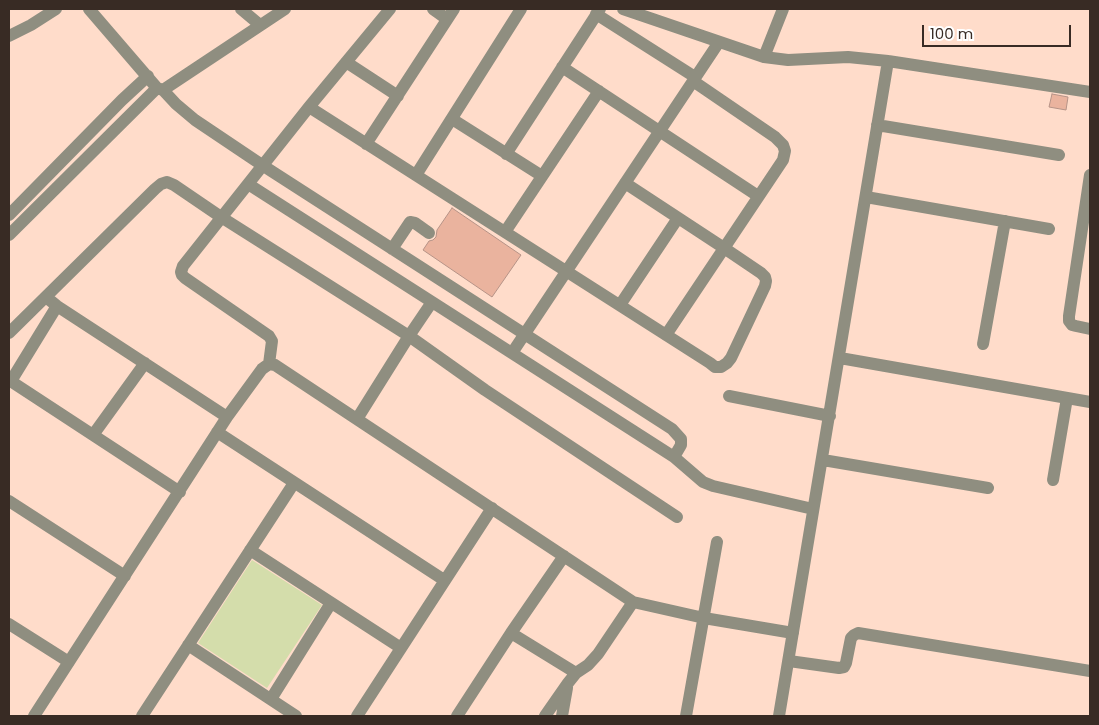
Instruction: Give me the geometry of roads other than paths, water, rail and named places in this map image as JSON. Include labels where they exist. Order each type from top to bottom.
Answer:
[{"type":"street","points":[[9,36],[56,9]]},
{"type":"street","points":[[90,9],[160,89],[195,120],[337,214],[672,429],[682,439],[681,445],[674,456]]},
{"type":"street","points":[[241,9],[260,25]]},
{"type":"street","points":[[9,235],[160,89],[285,9]]},
{"type":"street","points":[[34,716],[227,417],[262,370],[269,364],[272,341],[269,336],[182,275],[183,266],[262,165],[390,9]]},
{"type":"street","points":[[366,144],[451,14],[433,9]]},
{"type":"street","points":[[416,176],[521,9]]},
{"type":"street","points":[[623,9],[764,57],[788,60],[848,57],[888,61],[1090,92]]},
{"type":"street","points":[[764,57],[783,9]]},
{"type":"street","points":[[506,154],[598,11],[776,137],[783,145],[785,151],[782,160],[666,335]]},
{"type":"street","points":[[512,353],[719,42]]},
{"type":"street","points":[[779,716],[888,61]]},
{"type":"street","points":[[346,62],[398,96]]},
{"type":"street","points":[[562,67],[758,196]]},
{"type":"street","points":[[9,215],[148,76]]},
{"type":"street","points":[[505,232],[599,91]]},
{"type":"street","points":[[309,107],[715,366],[721,367],[727,363],[765,286],[765,277],[625,183]]},
{"type":"street","points":[[452,119],[542,176]]},
{"type":"street","points":[[877,125],[1059,155]]},
{"type":"street","points":[[1090,175],[1085,246],[1069,316],[1069,321],[1072,325],[1090,329]]},
{"type":"street","points":[[9,333],[161,184],[167,182],[409,336],[478,385],[677,517]]},
{"type":"street","points":[[248,184],[674,456],[703,482],[713,486],[813,509]]},
{"type":"street","points":[[866,197],[1049,229]]},
{"type":"street","points":[[323,232],[337,214]]},
{"type":"street","points":[[620,305],[678,218]]},
{"type":"street","points":[[983,344],[1004,221]]},
{"type":"street","points":[[392,248],[410,222],[415,223],[429,233]]},
{"type":"street","points":[[46,297],[227,417]]},
{"type":"street","points":[[357,419],[432,302]]},
{"type":"street","points":[[57,306],[10,381],[180,492]]},
{"type":"street","points":[[840,358],[1090,402]]},
{"type":"street","points":[[93,435],[145,363]]},
{"type":"street","points":[[269,364],[275,365],[633,602],[704,618],[793,633]]},
{"type":"street","points":[[729,396],[830,416]]},
{"type":"street","points":[[1053,480],[1067,398]]},
{"type":"street","points":[[218,432],[444,580]]},
{"type":"street","points":[[823,460],[988,488]]},
{"type":"street","points":[[143,716],[294,483]]},
{"type":"street","points":[[9,501],[125,576]]},
{"type":"street","points":[[357,716],[492,508]]},
{"type":"street","points":[[686,716],[717,542]]},
{"type":"street","points":[[250,550],[400,648]]},
{"type":"street","points":[[457,716],[564,556]]},
{"type":"street","points":[[545,716],[572,678],[598,654],[633,602]]},
{"type":"street","points":[[271,699],[331,603]]},
{"type":"street","points":[[9,624],[69,662]]},
{"type":"street","points":[[511,633],[572,678]]},
{"type":"street","points":[[789,661],[839,668],[844,667],[851,638],[858,633],[1090,671]]},
{"type":"street","points":[[188,645],[296,716]]},
{"type":"street","points":[[562,716],[572,678]]}]
